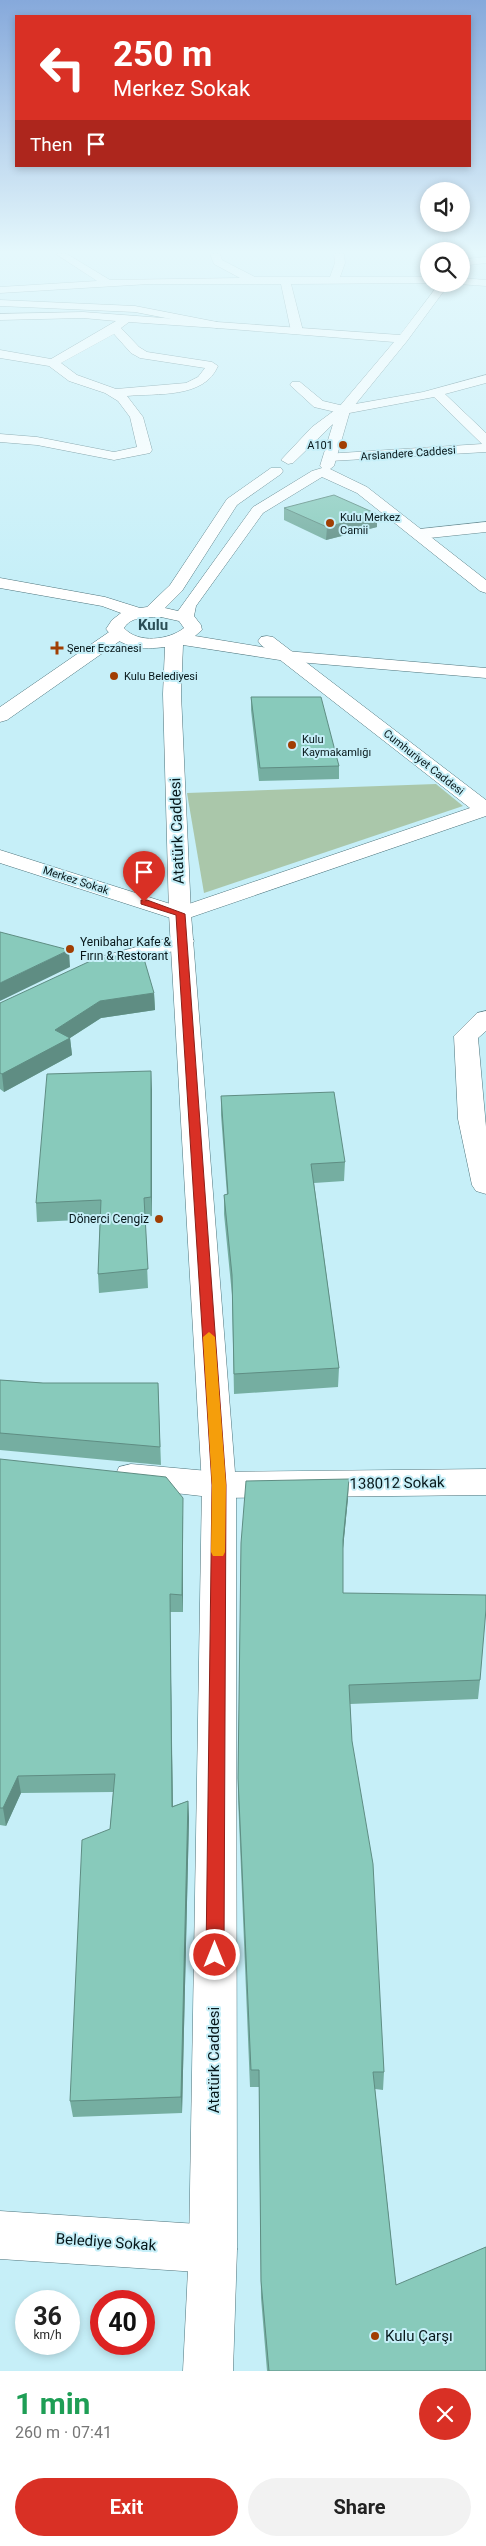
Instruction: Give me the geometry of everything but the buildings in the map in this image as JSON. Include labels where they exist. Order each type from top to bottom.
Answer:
[{"type":"street","points":[[0,438],[37,441],[114,456],[145,450],[136,417],[122,398],[115,393],[73,378],[55,365]]},
{"type":"street","points":[[115,393],[188,386],[198,383],[210,372],[212,366],[204,365]]},
{"type":"street","points":[[288,460],[317,430],[344,410],[382,365]]},
{"type":"street","points":[[296,385],[319,404],[344,410],[437,393],[486,379]]},
{"type":"street","points":[[437,393],[486,441]]},
{"type":"street","points":[[177,640],[193,630],[189,621],[188,606],[258,510],[320,465],[332,442],[344,410]]},
{"type":"street","name":"Arslandere Caddesi","points":[[320,465],[486,448]]},
{"type":"street","points":[[276,471],[274,468],[275,464],[288,460],[320,465],[362,490],[486,588]]},
{"type":"street","points":[[276,471],[289,475],[320,465]]},
{"type":"street","points":[[276,471],[232,502],[176,588],[146,613],[121,620],[115,629],[118,634],[134,641],[145,643],[177,640],[286,656],[486,673]]},
{"type":"street","points":[[420,534],[486,527]]},
{"type":"street","points":[[0,583],[105,602],[146,613],[189,621],[267,642],[396,664]]},
{"type":"street","points":[[0,716],[118,634]]},
{"type":"street","name":"Atatürk Caddesi","points":[[177,640],[172,694],[180,914],[219,1485],[213,2249],[208,2371]]},
{"type":"street","name":"Cumhuriyet Caddesi","points":[[267,642],[486,809]]},
{"type":"street","points":[[180,914],[486,809]]},
{"type":"street","name":"Merkez Sokak","points":[[0,856],[180,914]]},
{"type":"street","points":[[88,969],[183,941]]},
{"type":"street","points":[[486,1018],[466,1036],[471,1119],[486,1185]]},
{"type":"street","name":"138012 Sokak","points":[[100,1473],[219,1485],[486,1482]]},
{"type":"street","name":"Belediye Sokak","points":[[0,2235],[213,2249]]},
{"type":"green space","points":[[436,784],[463,806],[204,893],[187,793]]},
{"type":"slow traffic","points":[[209,1337],[219,1485],[218,1552]]},
{"type":"place","name":"A101","points":[[343,445]]},
{"type":"place","name":"Kulu Merkez Camii","points":[[330,523]]},
{"type":"place","name":"Şener Eczanesi","points":[[57,648]]},
{"type":"place","name":"Kulu Belediyesi","points":[[114,676]]},
{"type":"place","name":"Kulu Kaymakamlığı","points":[[292,745]]},
{"type":"place","name":"Yenibahar Kafe & Fırın & Restorant","points":[[70,949]]},
{"type":"place","name":"Dönerci Cengiz","points":[[159,1219]]},
{"type":"place","name":"Kulu Çarşı","points":[[375,2336]]},
{"type":"district","name":"Kulu","points":[[153,625]]},
{"type":"route","points":[[144,902],[180,914],[183,941],[219,1485],[215,1955]]}]
